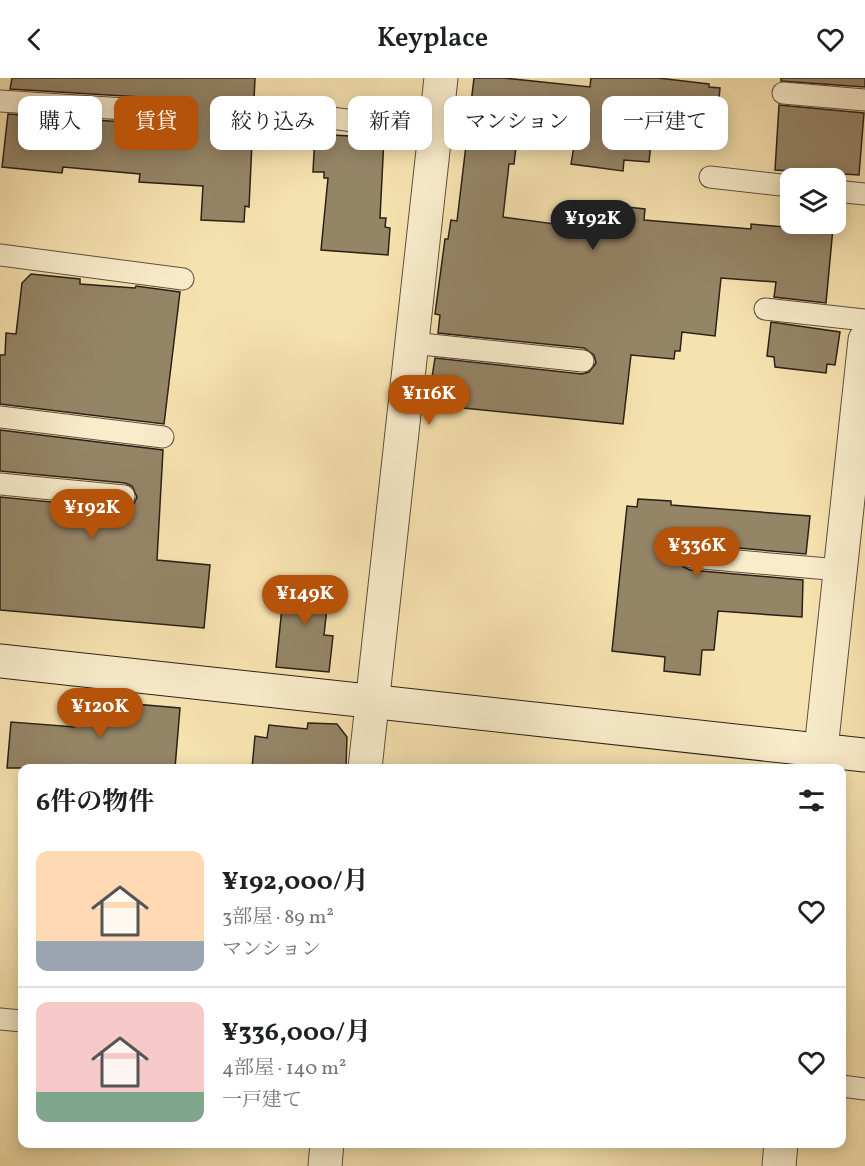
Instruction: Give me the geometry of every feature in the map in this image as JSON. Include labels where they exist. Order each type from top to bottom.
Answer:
[{"type":"street","points":[[365,764],[441,78]]},
{"type":"street","points":[[820,759],[840,570],[862,400],[865,340]]},
{"type":"street","points":[[0,661],[372,702],[820,759],[865,755]]},
{"type":"street","points":[[325,1166],[327,1148]]},
{"type":"street","points":[[779,1166],[781,1148]]},
{"type":"lane","points":[[783,93],[865,100]]},
{"type":"lane","points":[[0,100],[114,108]]},
{"type":"lane","points":[[336,118],[435,132]]},
{"type":"lane","points":[[710,177],[780,185]]},
{"type":"lane","points":[[846,192],[865,194]]},
{"type":"lane","points":[[0,255],[183,279]]},
{"type":"lane","points":[[765,309],[865,320]]},
{"type":"lane","points":[[412,343],[583,361]]},
{"type":"lane","points":[[0,417],[163,437]]},
{"type":"lane","points":[[0,484],[124,496]]},
{"type":"lane","points":[[691,557],[840,570]]},
{"type":"lane","points":[[0,1019],[18,1021]]},
{"type":"lane","points":[[846,1087],[865,1089]]},
{"type":"building","points":[[12,78],[255,78],[254,96],[210,96],[210,150],[252,150],[249,207],[245,206],[244,222],[201,220],[203,186],[139,182],[140,174],[63,167],[62,173],[2,167],[8,114],[18,115],[18,150],[102,150],[102,120],[114,121],[114,150],[198,150],[198,96],[125,96],[10,89]]},
{"type":"building","points":[[474,78],[504,78],[590,87],[591,78],[658,78],[709,84],[709,87],[720,88],[719,96],[602,96],[602,150],[650,150],[649,162],[624,160],[623,171],[571,164],[573,150],[590,150],[590,96],[472,96]]},
{"type":"building","points":[[781,78],[865,78],[865,87],[781,81]]},
{"type":"building","points":[[779,105],[864,113],[859,175],[846,174],[846,168],[780,168],[780,170],[775,170]]},
{"type":"building","points":[[336,135],[348,136],[348,150],[383,150],[380,218],[386,218],[385,227],[390,228],[388,255],[321,250],[328,178],[324,178],[324,172],[313,172],[314,150],[336,150]]},
{"type":"building","points":[[465,150],[516,150],[514,164],[509,164],[503,217],[615,232],[618,206],[645,209],[644,220],[751,229],[751,224],[780,227],[780,234],[832,234],[826,303],[774,297],[776,282],[721,278],[715,336],[682,332],[680,351],[675,351],[674,359],[631,355],[623,424],[424,404],[427,377],[432,377],[435,358],[582,374],[589,372],[596,363],[594,355],[584,348],[438,333],[440,315],[435,314],[445,239],[448,239],[451,220],[457,221]]},
{"type":"building","points":[[31,274],[80,279],[80,284],[135,288],[136,286],[180,292],[164,424],[0,404],[0,355],[5,355],[6,333],[16,334],[22,283]]},
{"type":"building","points":[[771,322],[840,332],[835,365],[827,364],[826,373],[775,367],[774,357],[767,356]]},
{"type":"building","points":[[0,430],[163,450],[157,560],[210,565],[204,628],[0,610],[0,497],[123,509],[134,504],[137,497],[132,486],[125,483],[0,471]]},
{"type":"building","points":[[638,499],[671,501],[671,505],[810,516],[806,554],[692,544],[681,549],[678,556],[683,567],[690,570],[803,580],[802,617],[718,611],[714,650],[702,650],[700,675],[664,671],[665,657],[612,651],[627,506],[637,507]]},
{"type":"building","points":[[285,577],[330,581],[324,635],[333,636],[329,672],[276,667]]},
{"type":"building","points":[[77,699],[180,708],[175,764],[18,764],[18,768],[7,768],[11,722],[75,727]]},
{"type":"building","points":[[308,723],[337,724],[347,737],[346,764],[252,764],[255,736],[267,738],[269,725],[307,729]]}]
